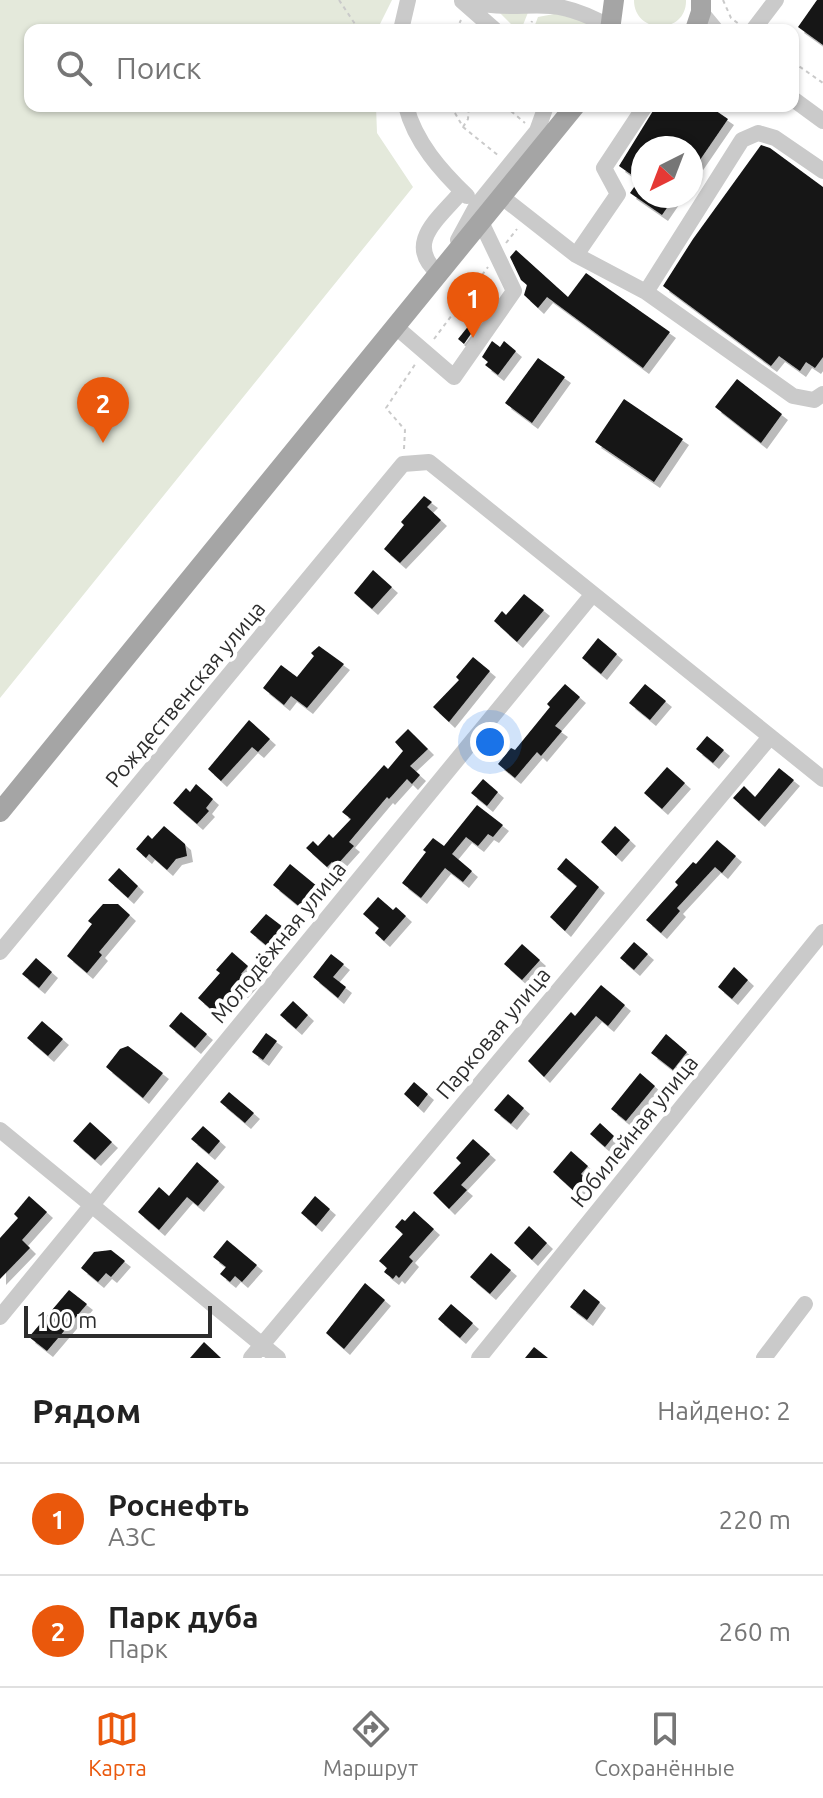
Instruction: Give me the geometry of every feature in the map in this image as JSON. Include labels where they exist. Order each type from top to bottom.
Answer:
[{"type":"main road","points":[[0,812],[439,274],[479,214],[502,197],[572,112]]},
{"type":"street","points":[[402,24],[408,0]]},
{"type":"street","points":[[758,24],[776,0]]},
{"type":"street","points":[[465,5],[562,3],[583,14],[614,22]]},
{"type":"street","points":[[465,5],[488,24]]},
{"type":"street","points":[[799,103],[823,121]]},
{"type":"street","points":[[396,327],[454,377],[514,291],[479,214],[426,150],[408,112]]},
{"type":"street","points":[[479,214],[537,131],[544,112]]},
{"type":"street","points":[[576,255],[618,194],[604,168],[641,112]]},
{"type":"street","points":[[646,292],[742,140],[758,133],[775,138],[823,171]]},
{"type":"street","points":[[439,274],[427,264],[422,252],[424,238],[462,191]]},
{"type":"street","points":[[502,197],[576,255],[646,292],[793,396],[814,400],[823,394]]},
{"type":"street","points":[[403,464],[429,462],[823,779]]},
{"type":"street","name":"Рождественская улица","points":[[0,952],[403,464]]},
{"type":"street","name":"Молодёжная улица","points":[[0,1317],[592,595]]},
{"type":"street","name":"Парковая улица","points":[[251,1358],[770,737]]},
{"type":"street","name":"Юбилейная улица","points":[[479,1358],[823,932]]},
{"type":"street","points":[[0,1130],[278,1358]]},
{"type":"street","points":[[764,1358],[805,1304]]},
{"type":"path","points":[[339,0],[355,24]]},
{"type":"path","points":[[723,0],[731,18],[738,24]]},
{"type":"path","points":[[458,24],[465,5]]},
{"type":"path","points":[[531,24],[534,16]]},
{"type":"path","points":[[799,66],[823,83]]},
{"type":"path","points":[[454,112],[463,127],[504,160]]},
{"type":"path","points":[[463,127],[469,112]]},
{"type":"path","points":[[512,112],[530,127]]},
{"type":"path","points":[[403,464],[405,430],[386,408],[527,215]]},
{"type":"shaded area","points":[[0,0],[392,0],[380,24],[24,24],[24,112],[376,112],[377,133],[413,187],[0,698]]},
{"type":"shaded area","points":[[634,0],[686,0],[684,11],[672,24],[649,24],[636,11]]},
{"type":"shaded area","points":[[496,9],[529,10],[523,24],[511,24]]},
{"type":"shaded area","points":[[568,14],[588,24],[535,24],[538,17]]},
{"type":"building","points":[[817,0],[823,0],[823,45],[799,26]]},
{"type":"building","points":[[652,112],[718,112],[728,119],[703,155],[703,136],[638,136]]},
{"type":"building","points":[[761,145],[770,148],[823,187],[823,357],[815,368],[806,362],[800,371],[779,356],[771,366],[663,286]]},
{"type":"building","points":[[631,147],[631,174],[619,166]]},
{"type":"building","points":[[652,208],[667,208],[662,215]]},
{"type":"building","points":[[516,250],[568,297],[586,273],[670,332],[643,368],[547,297],[538,308],[524,295],[527,285],[521,280],[510,257]]},
{"type":"building","points":[[470,324],[475,328],[464,344],[458,339]]},
{"type":"building","points":[[492,341],[500,347],[504,341],[516,351],[498,375],[485,365],[488,362],[482,357]]},
{"type":"building","points":[[538,358],[565,377],[532,423],[505,403]]},
{"type":"building","points":[[737,379],[782,414],[761,443],[715,407]]},
{"type":"building","points":[[624,399],[683,439],[654,482],[595,442]]},
{"type":"building","points":[[424,496],[432,502],[427,507],[441,520],[400,563],[384,549],[404,525],[401,522]]},
{"type":"building","points":[[373,570],[392,587],[372,609],[354,593]]},
{"type":"building","points":[[524,594],[544,610],[517,642],[494,621],[502,611],[506,615]]},
{"type":"building","points":[[598,638],[617,654],[601,674],[582,658]]},
{"type":"building","points":[[319,646],[344,664],[307,708],[291,696],[284,705],[263,688],[281,665],[297,677],[314,656],[311,653]]},
{"type":"building","points":[[473,657],[490,671],[449,722],[433,707],[459,680],[456,677]]},
{"type":"building","points":[[565,684],[580,697],[555,726],[562,731],[541,756],[537,752],[515,778],[498,764],[511,748],[515,750]]},
{"type":"building","points":[[645,684],[666,701],[650,720],[629,703]]},
{"type":"building","points":[[249,720],[270,739],[258,752],[252,747],[221,781],[208,769]]},
{"type":"building","points":[[408,729],[428,749],[410,766],[420,775],[412,784],[407,779],[389,799],[387,797],[349,842],[354,846],[336,866],[332,862],[327,867],[306,848],[313,841],[318,846],[329,834],[333,838],[351,819],[342,812],[384,765],[388,769],[403,751],[395,742]]},
{"type":"building","points":[[707,736],[724,750],[713,763],[696,749]]},
{"type":"building","points":[[667,767],[685,783],[662,809],[644,793]]},
{"type":"building","points":[[779,768],[794,780],[759,821],[733,798],[744,786],[755,797]]},
{"type":"building","points":[[483,779],[498,792],[487,806],[471,793]]},
{"type":"building","points":[[196,784],[213,799],[206,808],[209,811],[197,824],[173,803],[186,788],[190,792]]},
{"type":"building","points":[[477,805],[503,825],[493,837],[488,834],[478,846],[466,837],[452,854],[472,871],[463,882],[445,868],[421,898],[402,883],[433,838],[444,846]]},
{"type":"building","points":[[164,826],[185,844],[187,856],[176,859],[167,870],[149,854],[146,858],[136,849],[148,835],[152,839]]},
{"type":"building","points":[[615,826],[630,840],[616,856],[601,842]]},
{"type":"building","points":[[717,840],[736,856],[722,873],[715,867],[677,908],[680,911],[661,933],[646,920],[678,885],[675,882]]},
{"type":"building","points":[[566,858],[599,887],[565,931],[550,917],[577,886],[557,869]]},
{"type":"building","points":[[290,864],[318,887],[301,908],[273,885]]},
{"type":"building","points":[[119,868],[138,886],[128,898],[108,880]]},
{"type":"building","points":[[378,897],[406,916],[384,941],[375,933],[379,928],[363,914]]},
{"type":"building","points":[[103,904],[118,904],[130,915],[99,952],[102,955],[87,973],[67,956],[92,924],[88,921]]},
{"type":"building","points":[[266,914],[283,927],[267,946],[250,932]]},
{"type":"building","points":[[634,942],[648,954],[634,970],[620,958]]},
{"type":"building","points":[[522,944],[540,960],[522,980],[504,964]]},
{"type":"building","points":[[232,952],[248,966],[241,974],[251,982],[242,992],[236,987],[214,1012],[198,998],[220,973],[216,970]]},
{"type":"building","points":[[331,954],[344,964],[333,977],[346,987],[338,998],[313,977]]},
{"type":"building","points":[[36,958],[52,972],[39,988],[22,974]]},
{"type":"building","points":[[734,967],[748,980],[732,999],[718,987]]},
{"type":"building","points":[[601,985],[625,1005],[608,1026],[596,1016],[544,1077],[528,1061],[571,1012],[575,1016]]},
{"type":"building","points":[[293,1001],[308,1015],[296,1029],[280,1015]]},
{"type":"building","points":[[181,1012],[207,1034],[195,1048],[169,1026]]},
{"type":"building","points":[[42,1021],[63,1039],[48,1056],[27,1038]]},
{"type":"building","points":[[266,1033],[277,1041],[263,1060],[252,1052]]},
{"type":"building","points":[[666,1034],[687,1052],[673,1070],[651,1053]]},
{"type":"building","points":[[128,1046],[163,1073],[143,1098],[106,1067],[120,1049]]},
{"type":"building","points":[[640,1073],[655,1086],[626,1121],[611,1109]]},
{"type":"building","points":[[414,1082],[428,1094],[418,1107],[404,1094]]},
{"type":"building","points":[[229,1092],[254,1113],[245,1123],[220,1102]]},
{"type":"building","points":[[508,1094],[524,1108],[511,1124],[494,1110]]},
{"type":"building","points":[[90,1122],[112,1142],[95,1160],[73,1141]]},
{"type":"building","points":[[600,1123],[614,1136],[605,1147],[590,1134]]},
{"type":"building","points":[[203,1126],[220,1141],[209,1154],[191,1139]]},
{"type":"building","points":[[473,1139],[490,1154],[461,1185],[467,1190],[449,1209],[433,1193],[461,1163],[456,1158]]},
{"type":"building","points":[[571,1151],[588,1166],[581,1174],[587,1179],[575,1192],[553,1172]]},
{"type":"building","points":[[197,1162],[219,1181],[198,1206],[187,1197],[159,1230],[138,1212],[159,1187],[169,1196]]},
{"type":"building","points":[[29,1196],[47,1212],[22,1240],[30,1248],[0,1279],[0,1238],[18,1218],[14,1214]]},
{"type":"building","points":[[315,1196],[330,1209],[316,1226],[301,1213]]},
{"type":"building","points":[[414,1211],[434,1229],[409,1257],[413,1261],[399,1278],[396,1275],[393,1279],[384,1272],[387,1268],[379,1261],[403,1234],[395,1227]]},
{"type":"building","points":[[529,1226],[547,1243],[532,1260],[514,1243]]},
{"type":"building","points":[[227,1240],[257,1265],[242,1282],[235,1276],[230,1282],[220,1274],[226,1267],[213,1257]]},
{"type":"building","points":[[111,1250],[125,1261],[111,1277],[106,1273],[98,1282],[81,1268],[94,1252]]},
{"type":"building","points":[[491,1253],[511,1270],[490,1294],[470,1277]]},
{"type":"building","points":[[365,1283],[385,1300],[344,1349],[326,1333]]},
{"type":"building","points":[[584,1289],[600,1302],[587,1320],[570,1307]]},
{"type":"building","points":[[69,1290],[87,1304],[47,1351],[29,1337]]},
{"type":"building","points":[[451,1304],[473,1323],[460,1338],[438,1319]]},
{"type":"building","points":[[204,1342],[221,1358],[190,1358]]},
{"type":"building","points":[[534,1347],[548,1358],[525,1358]]},
{"type":"place","name":"Роснефть","points":[[473,338]]},
{"type":"place","name":"Парк дуба","points":[[103,443]]}]
